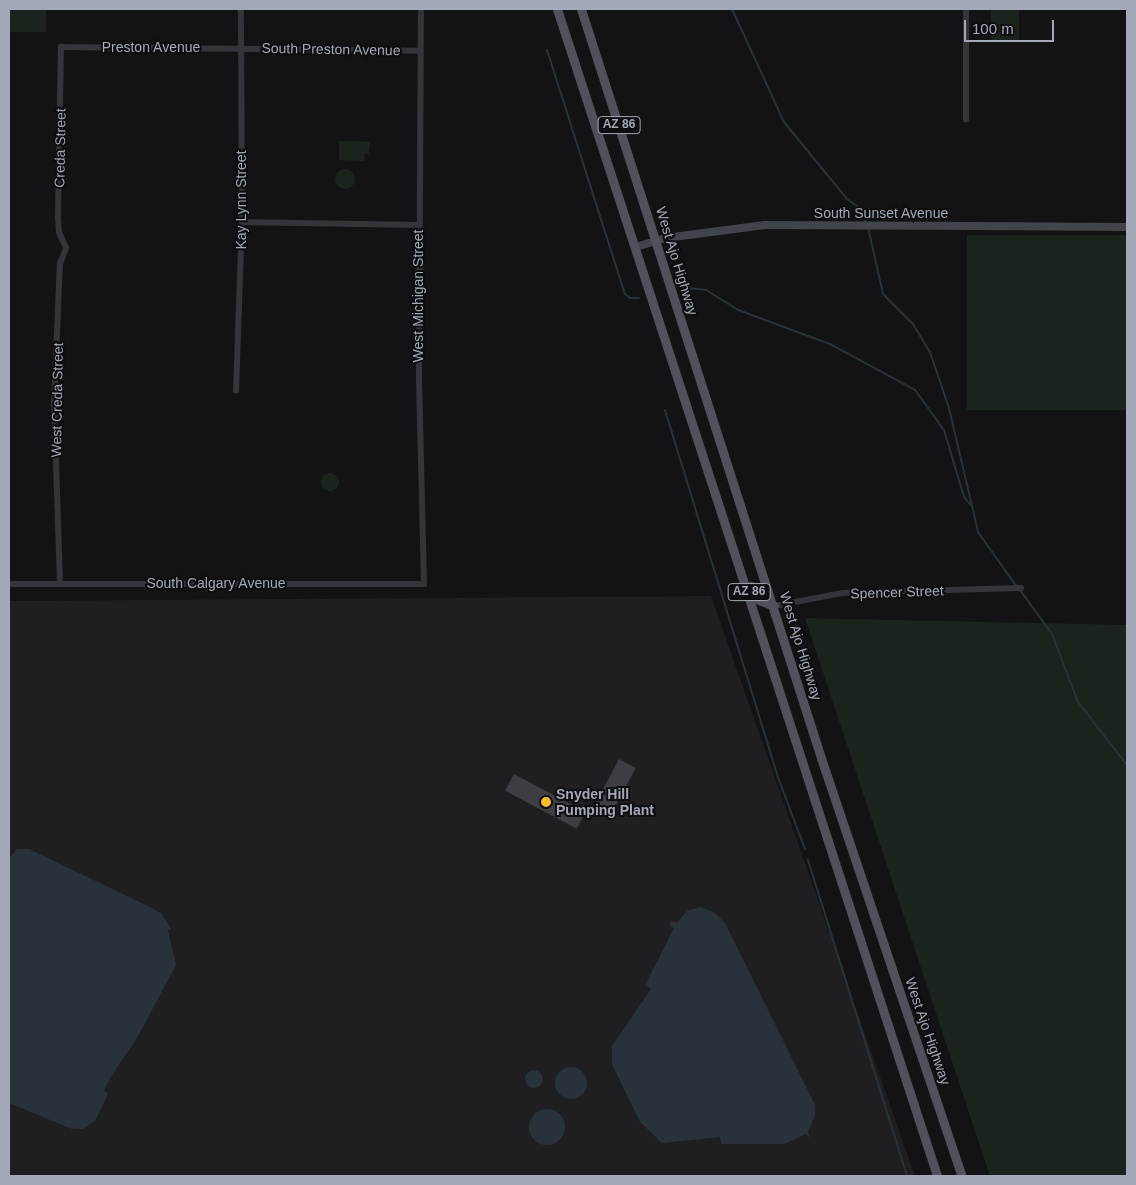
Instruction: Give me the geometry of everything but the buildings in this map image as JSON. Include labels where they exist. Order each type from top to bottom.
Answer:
[{"type":"main road","name":"AZ 86","points":[[557,9],[734,547],[937,1176]]},
{"type":"main road","name":"West Ajo Highway","points":[[581,9],[774,606],[962,1176]]},
{"type":"main road","points":[[734,547],[740,554],[753,591],[759,600],[774,606]]},
{"type":"street","name":"Kay Lynn Street","points":[[236,391],[242,222],[241,9]]},
{"type":"street","name":"West Michigan Street","points":[[421,9],[418,225],[424,584]]},
{"type":"street","points":[[966,9],[966,120]]},
{"type":"street","name":"Preston Avenue","points":[[62,47],[241,48]]},
{"type":"street","name":"Creda Street","points":[[62,47],[58,217],[59,232],[66,248]]},
{"type":"street","name":"South Preston Avenue","points":[[241,48],[420,51]]},
{"type":"street","points":[[242,222],[418,225]]},
{"type":"street","name":"South Sunset Avenue","points":[[636,247],[656,241],[765,225],[1127,227]]},
{"type":"street","name":"West Creda Street","points":[[60,583],[54,405],[58,377],[60,264],[66,248]]},
{"type":"street","name":"South Calgary Avenue","points":[[9,584],[424,584]]},
{"type":"street","name":"Spencer Street","points":[[774,606],[844,594],[1021,588]]},
{"type":"shaded area","points":[[9,9],[46,9],[46,32],[9,32]]},
{"type":"shaded area","points":[[991,9],[1019,9],[1019,42],[991,42]]},
{"type":"shaded area","points":[[339,141],[370,142],[369,154],[365,154],[364,161],[339,160]]},
{"type":"shaded area","points":[[345,169],[352,172],[355,179],[352,186],[345,189],[338,186],[335,179],[338,172]]},
{"type":"shaded area","points":[[967,235],[1127,235],[1127,410],[967,410]]},
{"type":"shaded area","points":[[326,473],[334,473],[339,478],[337,489],[326,491],[321,486],[321,478]]},
{"type":"shaded area","points":[[711,596],[915,1176],[9,1176],[9,601]]},
{"type":"shaded area","points":[[805,618],[1127,625],[1127,1176],[990,1176]]},
{"type":"shaded area","points":[[17,849],[29,849],[150,907],[162,914],[171,929],[168,930],[176,965],[136,1040],[113,1073],[104,1090],[108,1094],[95,1121],[83,1129],[72,1129],[9,1103],[9,858]]},
{"type":"shaded area","points":[[700,907],[715,913],[725,923],[815,1105],[815,1116],[808,1132],[810,1138],[806,1134],[784,1144],[721,1144],[720,1137],[662,1143],[640,1122],[612,1064],[612,1046],[651,989],[645,985],[674,928],[669,925],[671,921],[677,923],[687,911]]},
{"type":"shaded area","points":[[571,1067],[583,1071],[587,1083],[583,1095],[571,1099],[559,1095],[555,1083],[559,1071]]},
{"type":"shaded area","points":[[534,1070],[540,1073],[543,1079],[540,1085],[534,1088],[528,1085],[525,1079],[528,1073]]},
{"type":"shaded area","points":[[547,1109],[559,1115],[565,1127],[559,1139],[547,1145],[535,1139],[529,1127],[535,1115]]},
{"type":"waterway","points":[[732,9],[784,122],[847,199],[863,210],[866,223]]},
{"type":"waterway","points":[[547,50],[625,294],[630,298],[639,298]]},
{"type":"waterway","points":[[868,227],[883,294],[913,324],[930,352],[949,408],[978,532],[1017,587]]},
{"type":"waterway","points":[[685,288],[706,290],[738,310],[830,344],[915,390],[944,430],[964,497],[971,505]]},
{"type":"waterway","points":[[665,410],[779,780],[805,849]]},
{"type":"waterway","points":[[1020,590],[1052,634],[1078,702],[1127,765]]},
{"type":"waterway","points":[[808,860],[907,1176]]},
{"type":"place","name":"Snyder Hill Pumping Plant","points":[[546,802]]}]
